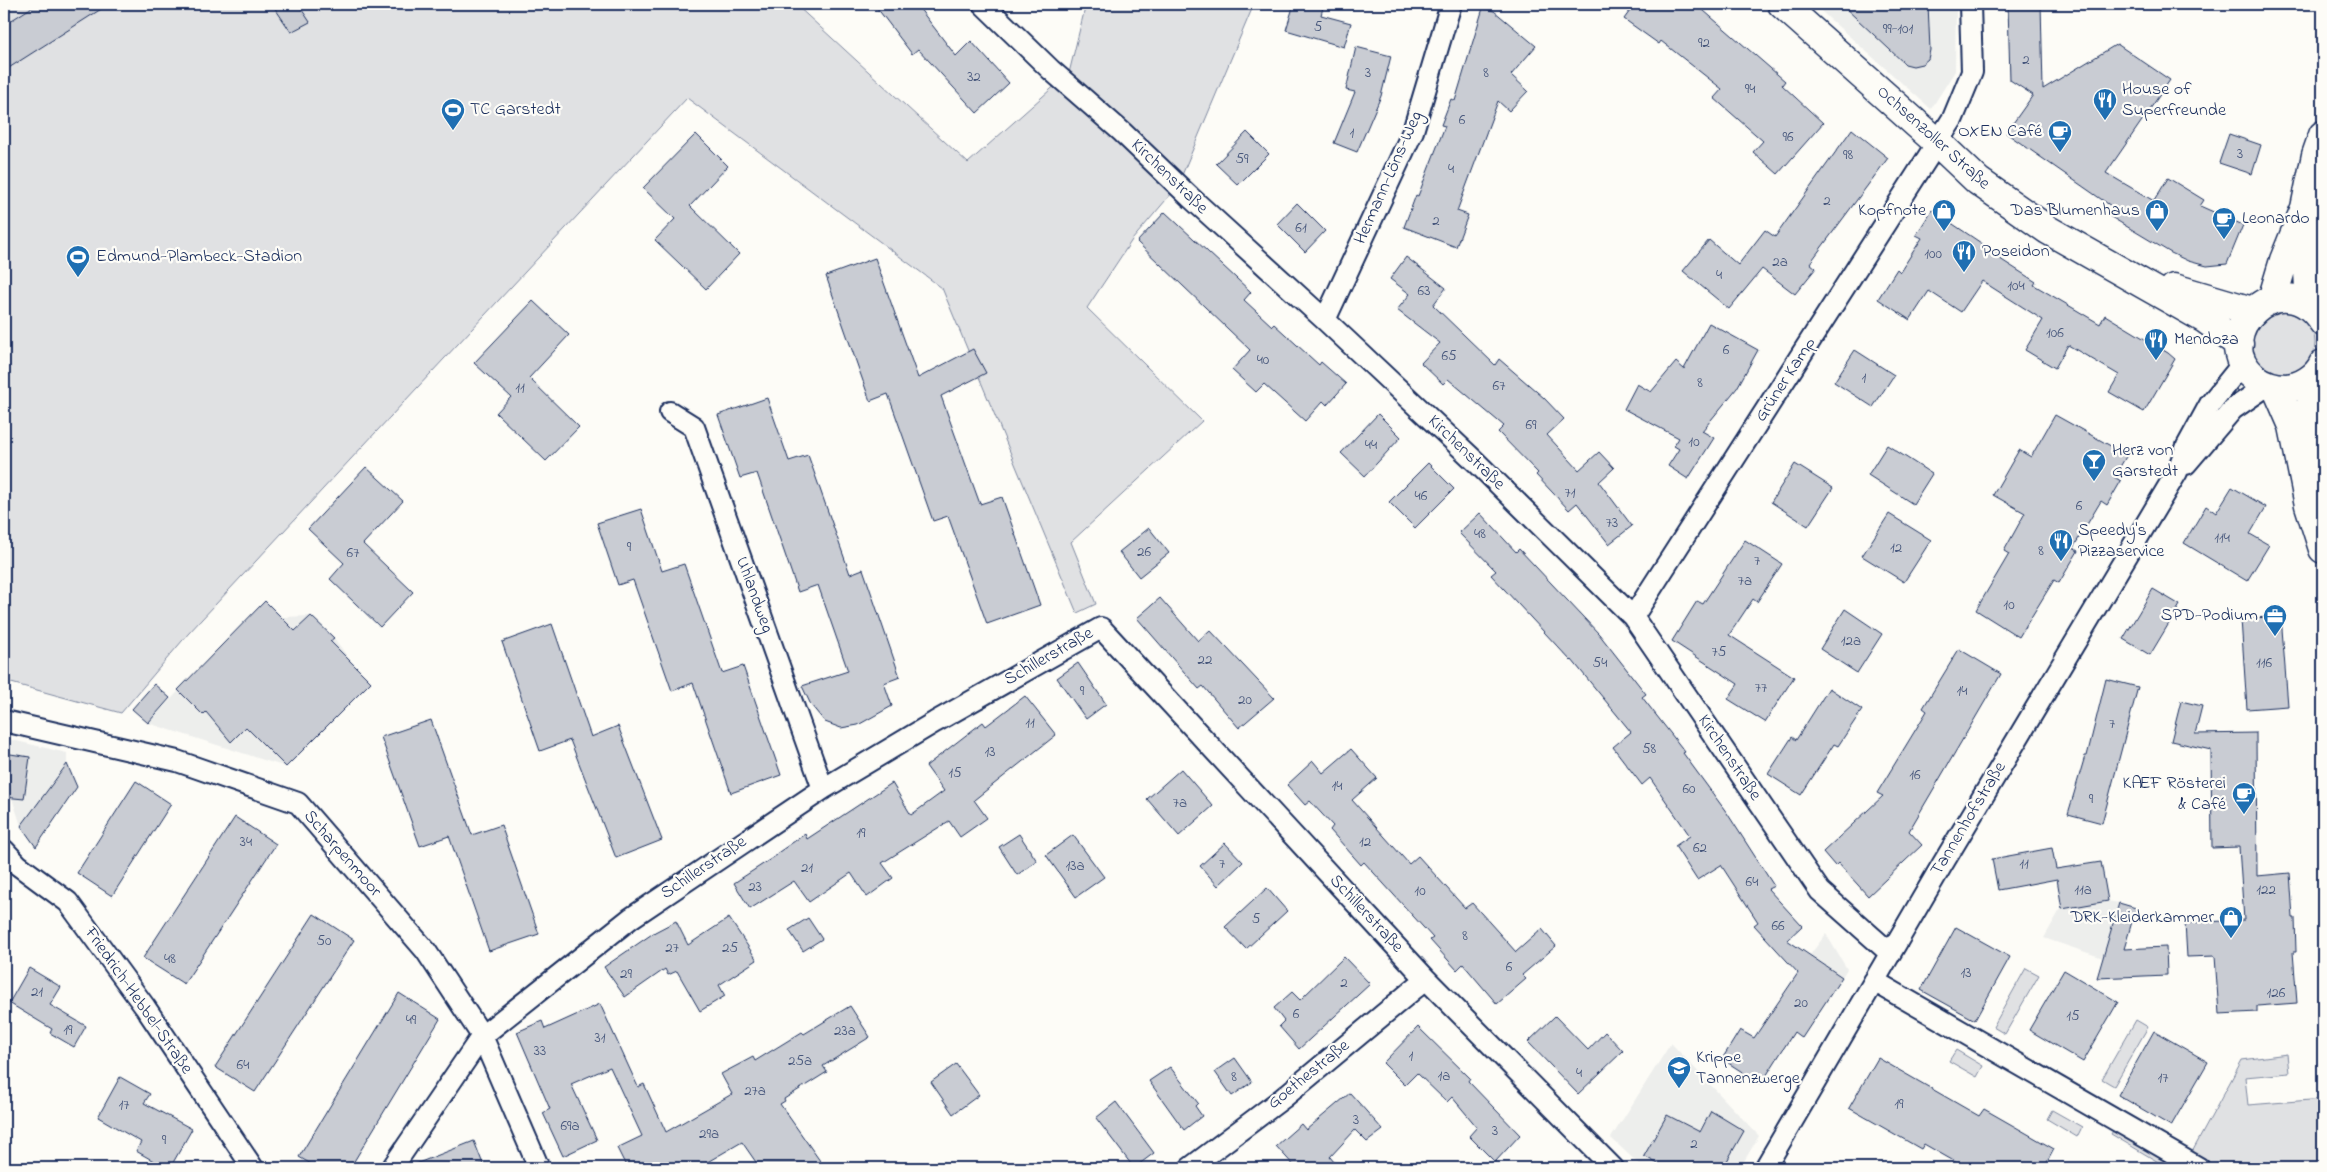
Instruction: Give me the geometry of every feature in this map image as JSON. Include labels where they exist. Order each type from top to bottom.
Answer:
[{"type":"main road","name":"Ochsenzoller Straße","points":[[1782,4],[1986,187],[2048,230],[2205,319],[2241,353],[2249,372],[2260,381],[2272,386]]},
{"type":"main road","points":[[2241,353],[2240,333],[2245,320],[2262,305],[2284,260],[2305,208],[2316,155],[2323,135]]},
{"type":"main road","points":[[2305,208],[2317,315]]},
{"type":"main road","name":"Ochsenzoller Straße","points":[[2122,272],[2262,305],[2293,299],[2317,315]]},
{"type":"main road","points":[[2272,386],[2287,388],[2300,385],[2317,371]]},
{"type":"main road","points":[[2317,371],[2311,397],[2323,485]]},
{"type":"main road","points":[[2272,386],[2293,426],[2309,505],[2323,549]]},
{"type":"street","name":"Kirchenstraße","points":[[983,4],[1051,70],[1122,132],[1476,462],[1633,617],[1820,891],[1890,953]]},
{"type":"street","name":"Hermann-Löns-Weg","points":[[1325,320],[1413,131],[1451,4]]},
{"type":"street","name":"Grüner Kamp","points":[[1633,617],[1953,118],[1972,72],[1970,4]]},
{"type":"street","name":"Tannenhofstraße","points":[[1765,1168],[1890,953],[2177,472],[2187,446],[2241,353]]},
{"type":"street","name":"Tannenhofstraße","points":[[2177,472],[2196,454],[2233,409],[2272,386]]},
{"type":"street","name":"Uhlandweg","points":[[670,412],[694,427],[823,789]]},
{"type":"street","name":"Schillerstraße","points":[[392,1168],[482,1036],[631,918],[823,789],[935,722],[1101,628],[1426,979],[1613,1168]]},
{"type":"street","name":"Scharpenmoor","points":[[4,721],[177,761],[298,803],[426,951],[482,1036],[539,1168]]},
{"type":"street","name":"Friedrich-Hebbel-Straße","points":[[4,850],[18,865],[68,902],[145,1007],[253,1168]]},
{"type":"street","name":"Goethestraße","points":[[1190,1168],[1283,1098],[1426,979]]},
{"type":"street","points":[[1874,981],[2199,1168]]},
{"type":"shaded area","points":[[4,4],[795,4],[968,163],[1069,73],[1086,4],[1254,4],[1177,187],[1132,240],[1087,308],[1202,421],[1071,542],[1096,604],[1077,613],[942,288],[687,98],[188,634],[121,713],[4,681]]},
{"type":"shaded area","points":[[1813,4],[1956,4],[1955,71],[1931,109]]},
{"type":"shaded area","points":[[2283,311],[2301,317],[2309,325],[2315,343],[2309,361],[2301,369],[2283,375],[2265,369],[2257,361],[2251,343],[2257,325],[2265,317]]},
{"type":"shaded area","points":[[265,601],[282,617],[311,616],[334,638],[353,664],[371,682],[286,767],[148,723]]},
{"type":"shaded area","points":[[4,738],[67,753],[67,764],[21,826],[12,798],[27,780],[29,757],[4,753]]},
{"type":"shaded area","points":[[2108,901],[2119,903],[2103,958],[2044,938],[2060,910]]},
{"type":"shaded area","points":[[1826,934],[1847,969],[1842,977],[1810,955]]},
{"type":"shaded area","points":[[2026,968],[2039,975],[2005,1034],[1993,1027]]},
{"type":"shaded area","points":[[2136,1020],[2148,1027],[2114,1086],[2102,1079]]},
{"type":"shaded area","name":"Krippe Tannenzwerge","points":[[1671,1043],[1759,1136],[1740,1168],[1643,1168],[1611,1138]]},
{"type":"shaded area","points":[[1956,1050],[1983,1066],[1977,1077],[1949,1061]]},
{"type":"shaded area","points":[[2287,1054],[2289,1073],[2245,1077],[2248,1105],[2323,1099],[2323,1168],[2216,1168],[2191,1154],[2242,1060]]},
{"type":"shaded area","points":[[2052,1110],[2082,1127],[2077,1137],[2047,1119]]},
{"type":"shaded area","points":[[2116,1126],[2169,1158],[2165,1166],[2111,1134]]},
{"type":"building","points":[[37,4],[109,4],[4,71],[4,25]]},
{"type":"building","points":[[272,4],[298,4],[310,22],[291,32]]},
{"type":"building","points":[[874,4],[916,4],[956,56],[971,41],[1009,83],[977,113],[918,49],[912,54]]},
{"type":"building","points":[[1294,4],[1324,4],[1321,15],[1351,23],[1344,47],[1286,30]]},
{"type":"building","points":[[1635,4],[1696,4],[1785,81],[1782,85],[1823,123],[1778,174],[1753,152],[1763,141],[1714,98],[1722,89],[1661,41],[1659,44],[1624,19]]},
{"type":"building","points":[[1841,4],[1928,4],[1930,50],[1928,59],[1922,64],[1913,66],[1905,64]]},
{"type":"building","points":[[2008,4],[2041,4],[2043,89],[2117,44],[2170,80],[2106,173],[2154,201],[2168,178],[2204,200],[2200,206],[2243,225],[2227,264],[2207,266],[2188,261],[2171,253],[2106,214],[2111,206],[2006,133],[2033,95],[2010,80]]},
{"type":"building","points":[[1483,8],[1494,11],[1536,46],[1511,75],[1528,91],[1509,111],[1498,101],[1457,211],[1468,215],[1456,247],[1404,227],[1445,126],[1441,125],[1451,99],[1455,101]]},
{"type":"building","points":[[1356,47],[1391,56],[1381,96],[1357,152],[1334,143],[1355,92],[1346,90]]},
{"type":"building","points":[[1852,129],[1888,158],[1810,263],[1816,268],[1795,294],[1762,269],[1729,309],[1683,271],[1709,240],[1738,265],[1765,230],[1775,237]]},
{"type":"building","points":[[1247,132],[1269,154],[1238,185],[1216,164]]},
{"type":"building","points":[[696,134],[728,166],[690,206],[739,254],[706,289],[655,240],[675,219],[643,188]]},
{"type":"building","points":[[2229,134],[2261,145],[2252,174],[2219,163]]},
{"type":"building","points":[[1297,203],[1325,231],[1305,252],[1277,224]]},
{"type":"building","points":[[1932,210],[1999,255],[1997,257],[2036,282],[2034,285],[2100,324],[2105,315],[2175,359],[2144,412],[2109,392],[2119,375],[2068,345],[2055,368],[2025,350],[2043,320],[1982,281],[1961,312],[1929,291],[1910,320],[1878,299],[1897,269],[1900,272],[1922,238],[1916,235]]},
{"type":"building","points":[[1165,212],[1251,292],[1244,300],[1272,326],[1274,324],[1319,365],[1321,362],[1346,384],[1327,405],[1323,401],[1305,421],[1264,384],[1256,392],[1232,370],[1250,350],[1137,242]]},
{"type":"building","points":[[1406,257],[1446,288],[1433,305],[1495,365],[1499,359],[1544,398],[1564,419],[1547,435],[1579,470],[1599,452],[1614,468],[1599,482],[1632,526],[1609,544],[1577,503],[1569,510],[1536,475],[1538,473],[1498,432],[1504,426],[1448,379],[1443,384],[1421,363],[1440,343],[1397,310],[1410,294],[1390,279]]},
{"type":"building","points":[[875,258],[918,378],[973,349],[986,373],[941,396],[980,504],[1002,497],[1040,605],[987,624],[948,516],[933,521],[888,394],[870,401],[826,276]]},
{"type":"building","points":[[533,301],[569,335],[529,378],[579,427],[546,461],[496,413],[511,397],[474,363]]},
{"type":"building","points":[[1709,323],[1758,350],[1737,388],[1702,431],[1714,438],[1688,479],[1668,466],[1679,449],[1674,446],[1679,438],[1624,409],[1637,384],[1651,392],[1676,362],[1684,369]]},
{"type":"building","points":[[1855,350],[1894,375],[1873,407],[1834,382]]},
{"type":"building","points":[[767,398],[789,461],[808,455],[850,574],[863,569],[900,677],[884,683],[892,706],[858,725],[841,728],[825,722],[811,705],[802,686],[848,671],[818,585],[798,592],[757,473],[740,478],[718,415]]},
{"type":"building","points":[[1378,414],[1401,437],[1365,476],[1341,453]]},
{"type":"building","points":[[2055,415],[2127,455],[2114,477],[2121,481],[2107,505],[2101,501],[2073,548],[2078,551],[2059,583],[2054,580],[2019,637],[1976,610],[2009,554],[2004,551],[2025,513],[1993,495],[2019,450],[2031,457]]},
{"type":"building","points":[[1887,445],[1932,474],[1913,504],[1868,475]]},
{"type":"building","points":[[1428,463],[1454,489],[1415,528],[1389,502]]},
{"type":"building","points":[[1795,464],[1833,488],[1808,526],[1771,502]]},
{"type":"building","points":[[366,467],[403,501],[363,544],[413,592],[380,627],[330,579],[344,563],[308,529]]},
{"type":"building","points":[[2232,487],[2266,507],[2250,534],[2269,545],[2247,581],[2184,543],[2206,506],[2216,513]]},
{"type":"building","points":[[641,509],[662,571],[684,564],[722,673],[743,666],[781,775],[731,793],[693,683],[672,691],[633,580],[618,585],[597,523]]},
{"type":"building","points":[[1480,513],[1516,552],[1519,549],[1599,634],[1646,694],[1642,697],[1685,752],[1683,753],[1727,813],[1774,886],[1768,889],[1802,926],[1787,940],[1842,977],[1802,1038],[1794,1032],[1761,1084],[1722,1059],[1740,1030],[1754,1038],[1798,973],[1754,925],[1758,922],[1721,865],[1697,880],[1675,846],[1690,836],[1650,778],[1642,785],[1613,747],[1631,732],[1572,660],[1491,575],[1496,571],[1459,533]]},
{"type":"building","points":[[1889,514],[1931,540],[1904,582],[1862,556]]},
{"type":"building","points":[[1149,528],[1169,553],[1139,577],[1119,552]]},
{"type":"building","points":[[1745,540],[1782,564],[1757,602],[1753,599],[1729,635],[1794,677],[1765,722],[1728,699],[1738,684],[1672,641],[1697,601],[1703,604]]},
{"type":"building","points":[[2153,589],[2180,605],[2150,655],[2123,639]]},
{"type":"building","points":[[1160,598],[1198,641],[1210,630],[1274,698],[1239,728],[1203,686],[1199,689],[1137,618]]},
{"type":"building","points":[[265,601],[295,631],[311,616],[334,638],[330,641],[371,682],[286,767],[246,727],[231,742],[206,712],[203,715],[178,690]]},
{"type":"building","points":[[1845,609],[1882,634],[1857,673],[1820,649]]},
{"type":"building","points":[[2281,616],[2288,706],[2247,709],[2241,619]]},
{"type":"building","points":[[552,624],[591,737],[618,726],[662,840],[616,858],[570,740],[540,751],[502,642]]},
{"type":"building","points":[[1959,649],[2001,674],[1909,831],[1922,845],[1868,896],[1838,863],[1835,866],[1823,852],[1883,796],[1877,793],[1927,711],[1923,708]]},
{"type":"building","points":[[1078,663],[1106,704],[1086,719],[1057,678]]},
{"type":"building","points":[[2106,679],[2138,687],[2102,823],[2068,814],[2085,756],[2087,756]]},
{"type":"building","points":[[154,684],[170,698],[148,723],[132,709]]},
{"type":"building","points":[[1829,688],[1862,710],[1838,746],[1834,744],[1801,795],[1768,774],[1792,737],[1796,740]]},
{"type":"building","points":[[1025,696],[1056,735],[974,800],[987,818],[960,837],[949,821],[882,863],[893,878],[867,897],[851,873],[809,902],[794,881],[750,909],[734,883],[805,834],[807,839],[892,783],[911,815],[944,791],[926,766],[983,722],[986,726]]},
{"type":"building","points":[[2181,701],[2202,706],[2195,734],[2256,733],[2257,876],[2290,873],[2293,918],[2295,918],[2296,952],[2293,952],[2297,1003],[2257,1006],[2257,1012],[2219,1014],[2215,956],[2187,957],[2185,923],[2244,920],[2239,847],[2212,848],[2211,750],[2171,741]]},
{"type":"building","points":[[431,720],[472,835],[501,825],[539,934],[489,951],[449,836],[420,846],[381,737]]},
{"type":"building","points":[[1351,749],[1377,778],[1352,800],[1409,864],[1418,856],[1465,908],[1472,903],[1516,952],[1542,929],[1556,946],[1522,975],[1526,979],[1497,1004],[1463,964],[1457,970],[1430,940],[1433,938],[1364,862],[1361,865],[1330,830],[1333,826],[1310,801],[1305,805],[1287,785],[1313,761],[1323,773]]},
{"type":"building","points":[[4,753],[30,757],[24,799],[4,797]]},
{"type":"building","points":[[67,764],[77,787],[36,847],[21,826]]},
{"type":"building","points":[[1181,769],[1213,806],[1179,836],[1147,799]]},
{"type":"building","points":[[136,781],[171,804],[112,896],[77,873]]},
{"type":"building","points":[[235,817],[276,844],[184,984],[143,958]]},
{"type":"building","points":[[1019,834],[1037,861],[1017,875],[999,847]]},
{"type":"building","points":[[1073,835],[1104,877],[1076,897],[1046,855]]},
{"type":"building","points":[[1225,843],[1243,862],[1218,886],[1200,866]]},
{"type":"building","points":[[2052,848],[2056,869],[2101,862],[2108,901],[2062,909],[2057,879],[1998,890],[1992,859]]},
{"type":"building","points":[[1267,888],[1287,911],[1246,949],[1225,927]]},
{"type":"building","points":[[2119,903],[2136,908],[2124,949],[2166,947],[2167,975],[2097,978]]},
{"type":"building","points":[[314,914],[354,940],[255,1092],[215,1067]]},
{"type":"building","points":[[729,918],[757,960],[719,985],[725,996],[700,1011],[677,971],[668,975],[665,969],[625,997],[604,967],[655,932],[676,921],[688,945]]},
{"type":"building","points":[[808,918],[822,939],[803,951],[789,930]]},
{"type":"building","points":[[1956,927],[2010,957],[1975,1020],[1921,990]]},
{"type":"building","points":[[1344,957],[1370,984],[1299,1049],[1279,1026],[1284,1021],[1274,1008],[1292,992],[1300,1000]]},
{"type":"building","points":[[29,968],[61,987],[50,1005],[86,1026],[74,1047],[50,1033],[52,1029],[9,1003]]},
{"type":"building","points":[[2064,970],[2118,1002],[2083,1062],[2029,1030]]},
{"type":"building","points":[[399,993],[440,1019],[350,1168],[318,1168],[299,1157]]},
{"type":"building","points":[[600,1004],[638,1087],[644,1084],[666,1132],[732,1094],[721,1074],[753,1057],[755,1061],[802,1032],[804,1034],[850,1006],[870,1037],[823,1066],[827,1072],[784,1099],[785,1101],[780,1104],[825,1168],[760,1168],[742,1142],[697,1168],[627,1168],[617,1148],[642,1136],[610,1067],[571,1084],[597,1140],[563,1156],[543,1113],[550,1109],[517,1032],[542,1021],[545,1029]]},
{"type":"building","points":[[1555,1016],[1588,1050],[1605,1032],[1623,1051],[1578,1094],[1528,1042]]},
{"type":"building","points":[[1418,1027],[1470,1078],[1468,1081],[1520,1135],[1495,1162],[1469,1136],[1477,1127],[1452,1097],[1447,1102],[1417,1073],[1405,1085],[1383,1063]]},
{"type":"building","points":[[2154,1031],[2208,1062],[2171,1126],[2118,1095]]},
{"type":"building","points":[[1235,1058],[1252,1082],[1232,1096],[1215,1072]]},
{"type":"building","points":[[1878,1058],[1979,1116],[1984,1109],[2054,1149],[2044,1168],[1966,1168],[1924,1144],[1921,1149],[1849,1108]]},
{"type":"building","points":[[956,1064],[979,1095],[953,1114],[931,1082]]},
{"type":"building","points":[[1170,1067],[1198,1103],[1195,1106],[1202,1116],[1184,1130],[1149,1081]]},
{"type":"building","points":[[120,1077],[150,1094],[144,1103],[192,1129],[170,1168],[166,1168],[136,1151],[141,1142],[98,1117]]},
{"type":"building","points":[[1350,1093],[1383,1130],[1367,1142],[1355,1130],[1330,1157],[1339,1168],[1296,1168],[1276,1146],[1301,1124],[1306,1130]]},
{"type":"building","points":[[1116,1102],[1154,1153],[1134,1168],[1096,1118]]},
{"type":"building","points":[[1711,1111],[1744,1131],[1723,1168],[1665,1168],[1644,1156],[1667,1115],[1700,1132]]},
{"type":"building","points":[[474,1141],[483,1164],[471,1168],[408,1168],[408,1167]]},
{"type":"place","name":"House of Superfreunde","points":[[2105,121]]},
{"type":"place","name":"TC Garstedt","points":[[453,131]]},
{"type":"place","name":"OXEN Café","points":[[2060,153]]},
{"type":"place","name":"Kopfnote","points":[[1944,232]]},
{"type":"place","name":"Das Blumenhaus","points":[[2157,232]]},
{"type":"place","name":"Leonardo","points":[[2224,240]]},
{"type":"place","name":"Poseidon","points":[[1964,273]]},
{"type":"place","name":"Edmund-Plambeck-Stadion","points":[[78,278]]},
{"type":"place","name":"Mendoza","points":[[2156,361]]},
{"type":"place","name":"Herz von Garstedt","points":[[2094,482]]},
{"type":"place","name":"Speedy's Pizzaservice","points":[[2061,562]]},
{"type":"place","name":"SPD-Podium","points":[[2275,637]]},
{"type":"place","name":"KÆF Rösterei & Café","points":[[2244,815]]},
{"type":"place","name":"DRK-Kleiderkammer","points":[[2231,939]]},
{"type":"place","name":"Krippe Tannenzwerge","points":[[1679,1089]]}]
